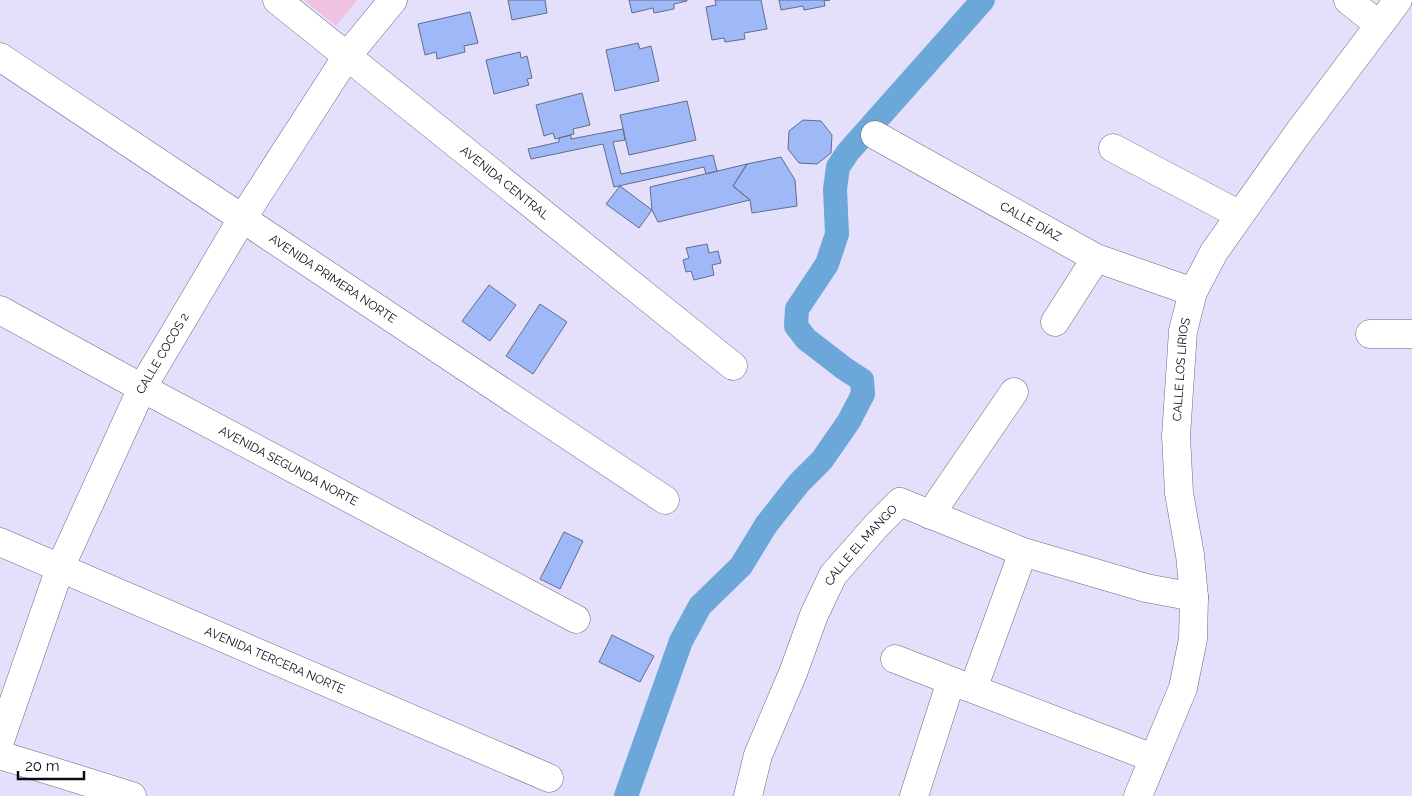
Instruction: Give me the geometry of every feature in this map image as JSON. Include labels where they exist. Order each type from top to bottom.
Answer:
[{"type":"street","name":"AVENIDA CENTRAL","points":[[277,0],[733,366]]},
{"type":"street","name":"CALLE COCOS 2","points":[[0,741],[60,568],[142,388],[242,219],[347,56],[393,0]]},
{"type":"street","points":[[1348,0],[1379,25]]},
{"type":"street","name":"CALLE LOS LIRIOS","points":[[1138,796],[1183,688],[1193,639],[1194,596],[1190,554],[1179,493],[1176,436],[1183,331],[1193,292],[1214,252],[1296,136],[1398,0]]},
{"type":"street","name":"AVENIDA PRIMERA NORTE","points":[[0,57],[665,500]]},
{"type":"street","name":"CALLE DÍAZ","points":[[875,135],[1096,258],[1193,292]]},
{"type":"street","points":[[1113,148],[1240,215]]},
{"type":"street","points":[[1055,322],[1096,258]]},
{"type":"street","name":"AVENIDA SEGUNDA NORTE","points":[[0,310],[142,388],[576,619]]},
{"type":"street","points":[[1370,334],[1412,334]]},
{"type":"street","points":[[930,515],[1014,392]]},
{"type":"street","name":"CALLE EL MANGO","points":[[748,796],[758,756],[793,674],[814,616],[833,575],[900,502],[1023,552],[1146,588],[1194,596]]},
{"type":"street","name":"AVENIDA TERCERA NORTE","points":[[0,542],[549,778]]},
{"type":"street","points":[[914,796],[1023,552]]},
{"type":"street","points":[[895,659],[1154,758]]},
{"type":"street","points":[[0,755],[132,796]]},
{"type":"shaded area","points":[[304,0],[357,0],[336,26]]},
{"type":"building","points":[[508,0],[545,0],[547,13],[512,20]]},
{"type":"building","points":[[629,0],[687,1],[674,4],[674,9],[654,13],[653,8],[632,13]]},
{"type":"building","points":[[715,0],[761,0],[767,29],[744,33],[745,39],[725,42],[724,38],[712,40],[706,7],[716,5]]},
{"type":"building","points":[[779,0],[830,0],[824,1],[825,6],[804,10],[803,6],[781,10]]},
{"type":"building","points":[[470,12],[478,43],[464,46],[465,52],[437,59],[436,52],[425,55],[418,24]]},
{"type":"building","points":[[638,43],[640,49],[651,46],[659,81],[615,91],[606,50]]},
{"type":"building","points":[[520,52],[521,58],[527,56],[532,78],[527,79],[529,85],[494,94],[486,60]]},
{"type":"building","points":[[582,93],[590,125],[573,129],[574,134],[555,139],[553,133],[544,136],[536,105]]},
{"type":"building","points":[[687,101],[696,140],[629,155],[620,115]]},
{"type":"building","points":[[803,120],[821,121],[832,135],[831,153],[817,164],[799,163],[788,149],[789,131]]},
{"type":"building","points":[[623,129],[625,140],[613,142],[621,174],[713,155],[717,171],[706,174],[704,167],[614,187],[603,144],[531,159],[528,149],[559,142],[559,138],[571,135],[571,139]]},
{"type":"building","points":[[781,157],[795,180],[797,206],[752,213],[750,200],[733,186],[747,164]]},
{"type":"building","points":[[747,164],[733,186],[750,200],[658,222],[652,210],[650,187]]},
{"type":"building","points":[[620,186],[652,210],[639,228],[606,204]]},
{"type":"building","points":[[707,244],[709,253],[718,251],[721,263],[712,265],[714,275],[694,280],[691,271],[686,272],[683,260],[689,258],[686,248]]},
{"type":"building","points":[[489,285],[516,305],[490,341],[462,321]]},
{"type":"building","points":[[540,304],[567,322],[533,374],[506,356]]},
{"type":"building","points":[[564,532],[583,541],[560,589],[540,579]]},
{"type":"building","points":[[612,635],[654,656],[640,682],[599,662]]},
{"type":"waterway","points":[[626,796],[681,641],[700,606],[741,566],[766,525],[799,483],[822,460],[849,421],[863,394],[862,380],[806,339],[796,326],[797,309],[827,264],[837,234],[835,189],[838,167],[848,152],[983,0]]}]
